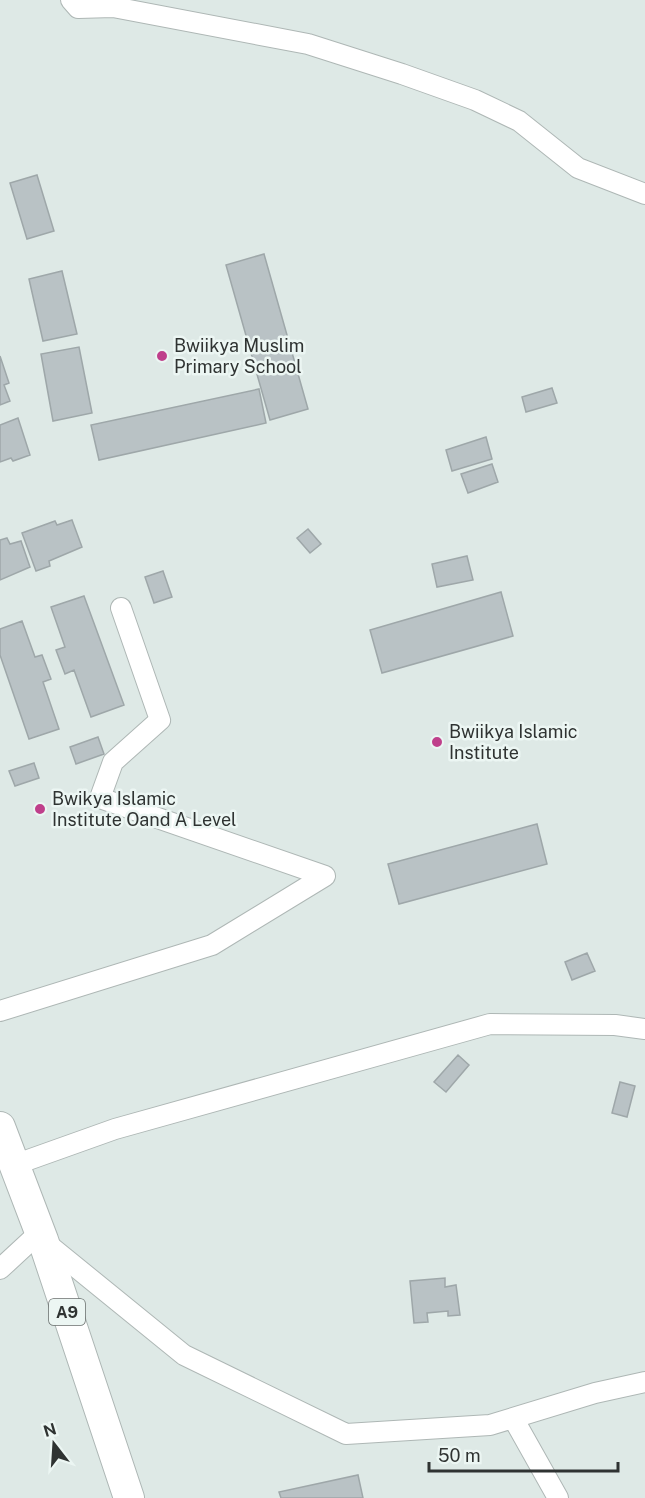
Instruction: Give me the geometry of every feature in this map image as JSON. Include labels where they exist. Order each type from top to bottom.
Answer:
[{"type":"main road","name":"A9","points":[[0,1127],[41,1236],[129,1498]]},
{"type":"street","points":[[71,0],[78,8],[113,7],[308,44],[402,74],[476,100],[519,121],[578,168],[645,194]]},
{"type":"street","points":[[0,1011],[212,945],[325,876],[100,798],[113,762],[160,720],[121,608]]},
{"type":"street","points":[[14,1165],[115,1129],[490,1024],[615,1025],[645,1029]]},
{"type":"street","points":[[0,1269],[41,1236],[184,1355],[346,1434],[490,1425],[595,1393],[645,1382]]},
{"type":"street","points":[[513,1418],[558,1498]]},
{"type":"building","points":[[37,175],[54,231],[27,239],[10,183]]},
{"type":"building","points":[[264,254],[308,409],[270,420],[226,265]]},
{"type":"building","points":[[62,271],[77,334],[43,341],[29,279]]},
{"type":"building","points":[[79,347],[92,413],[53,421],[41,354]]},
{"type":"building","points":[[0,356],[9,383],[4,385],[10,401],[0,405]]},
{"type":"building","points":[[552,388],[557,403],[526,412],[522,397]]},
{"type":"building","points":[[259,389],[266,423],[99,460],[91,425]]},
{"type":"building","points":[[18,418],[30,455],[13,461],[11,458],[0,462],[0,425]]},
{"type":"building","points":[[486,437],[492,459],[452,471],[446,450]]},
{"type":"building","points":[[492,464],[498,482],[468,493],[461,474]]},
{"type":"building","points":[[72,520],[82,547],[49,561],[50,566],[36,571],[22,533],[55,521],[57,525]]},
{"type":"building","points":[[308,529],[321,544],[310,553],[297,538]]},
{"type":"building","points":[[7,538],[10,544],[21,541],[30,567],[0,580],[0,540]]},
{"type":"building","points":[[467,556],[473,580],[437,587],[432,564]]},
{"type":"building","points":[[163,571],[172,597],[154,603],[145,577]]},
{"type":"building","points":[[501,592],[513,636],[382,673],[370,630]]},
{"type":"building","points":[[84,596],[124,705],[91,717],[74,670],[65,674],[56,650],[65,647],[51,607]]},
{"type":"building","points":[[22,621],[35,657],[42,655],[51,679],[43,682],[59,729],[29,739],[0,655],[0,629]]},
{"type":"building","points":[[98,737],[104,754],[76,764],[70,747]]},
{"type":"building","points":[[34,763],[39,778],[15,786],[9,771]]},
{"type":"building","points":[[537,824],[547,864],[399,904],[388,864]]},
{"type":"building","points":[[587,953],[595,971],[572,980],[565,962]]},
{"type":"building","points":[[458,1055],[469,1065],[446,1092],[434,1082]]},
{"type":"building","points":[[620,1082],[635,1086],[627,1117],[612,1113]]},
{"type":"building","points":[[445,1278],[445,1287],[456,1285],[460,1315],[448,1316],[448,1311],[427,1313],[428,1322],[414,1323],[410,1281]]},
{"type":"building","points":[[358,1475],[363,1498],[281,1498],[279,1492]]},
{"type":"place","name":"Bwiikya Muslim Primary School","points":[[162,356]]},
{"type":"place","name":"Bwiikya Islamic Institute","points":[[437,742]]},
{"type":"place","name":"Bwikya Islamic Institute Oand A Level","points":[[40,809]]}]
